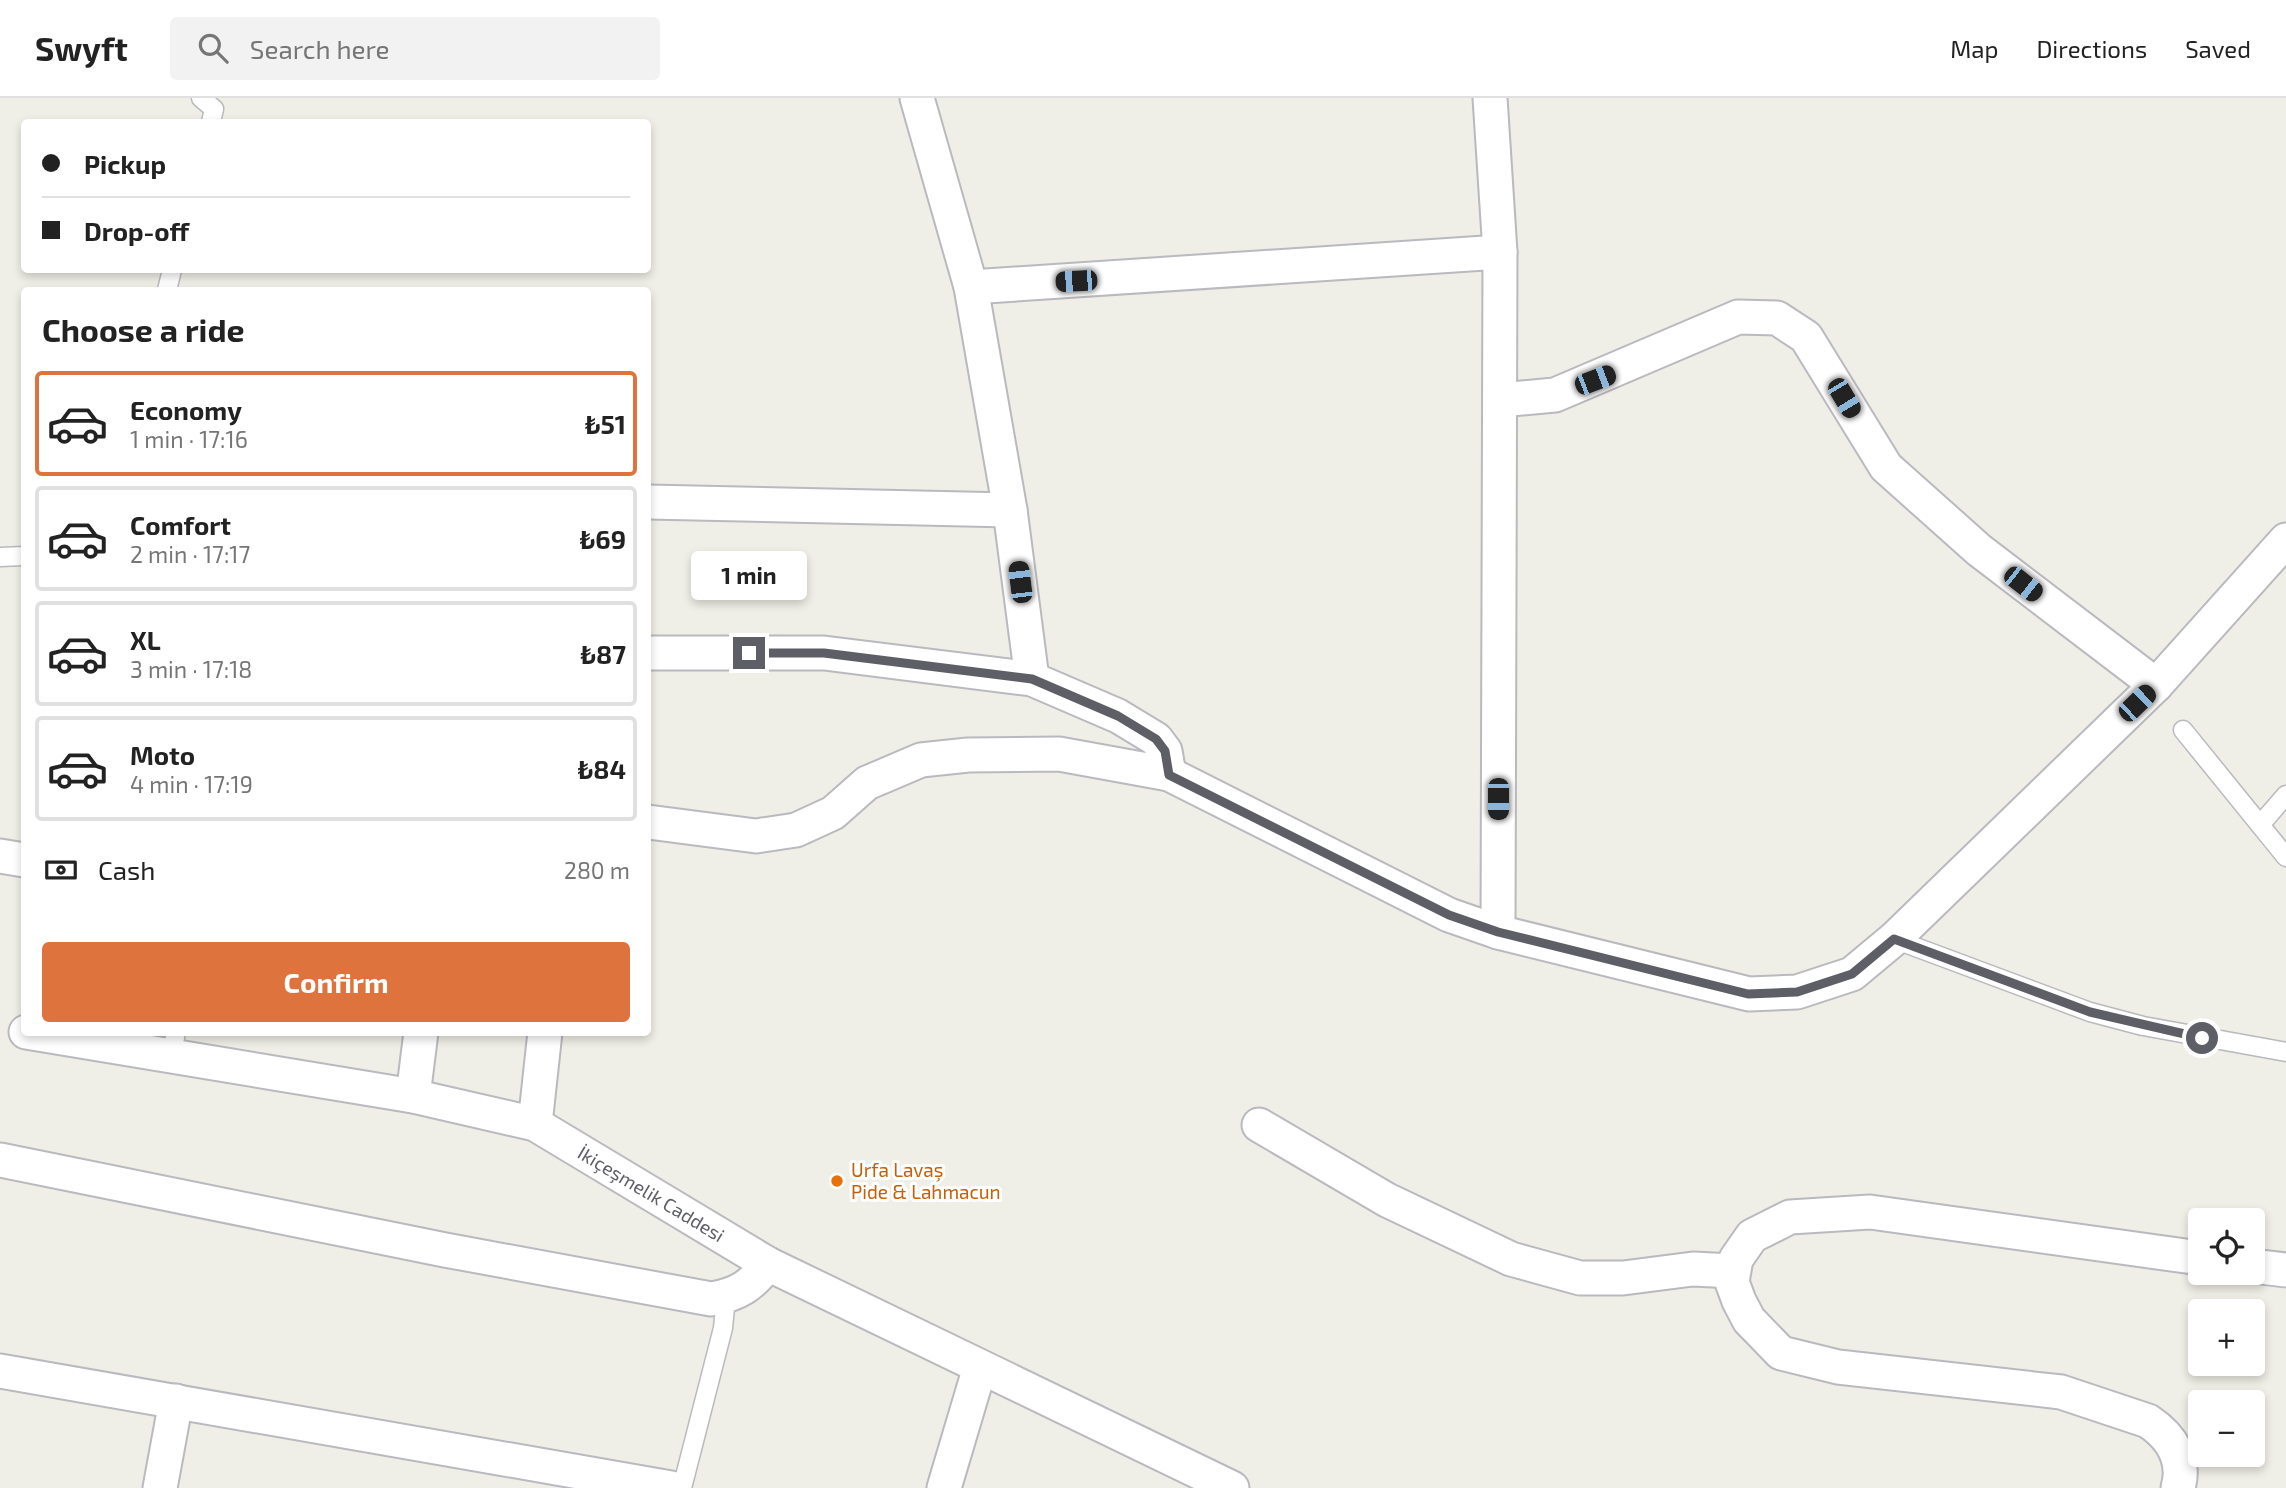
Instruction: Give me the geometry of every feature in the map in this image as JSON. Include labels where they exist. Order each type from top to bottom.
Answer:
[{"type":"street","points":[[917,98],[971,287],[1010,510],[1032,679]]},
{"type":"street","points":[[1490,98],[1500,252],[1498,932]]},
{"type":"street","points":[[971,287],[1500,252]]},
{"type":"street","points":[[1500,400],[1555,395],[1738,317],[1752,315],[1777,318],[1806,337],[1886,467],[1979,550],[2155,685]]},
{"type":"street","points":[[651,502],[1010,510]]},
{"type":"street","points":[[651,822],[755,836],[796,830],[833,813],[867,783],[921,760],[956,756],[1059,754],[1169,775],[1449,915],[1498,932],[1748,994],[1797,992],[1852,974],[1894,939],[2155,685],[2286,540]]},
{"type":"street","points":[[651,653],[824,653],[1032,679],[1118,716],[1156,739],[1165,751],[1169,775]]},
{"type":"street","points":[[0,856],[21,860]]},
{"type":"street","name":"İkiçeşmelik Caddesi","points":[[0,1027],[21,1031]]},
{"type":"street","name":"İkiçeşmelik Caddesi","points":[[71,1036],[173,1045],[535,1124],[768,1264],[1232,1488]]},
{"type":"street","points":[[413,1096],[420,1036]]},
{"type":"street","points":[[535,1124],[545,1036]]},
{"type":"street","points":[[1259,1125],[1387,1199],[1511,1259],[1580,1278],[1623,1278],[1693,1269],[1733,1271]]},
{"type":"street","points":[[0,1160],[445,1250],[711,1299],[726,1297],[754,1282],[768,1264]]},
{"type":"street","points":[[2178,1488],[2181,1471],[2175,1448],[2160,1429],[2148,1422],[2062,1392],[1838,1367],[1781,1353],[1749,1320],[1732,1282],[1733,1271],[1743,1246],[1764,1227],[1790,1217],[1870,1212],[2188,1256]]},
{"type":"street","points":[[2265,1268],[2286,1270]]},
{"type":"street","points":[[944,1488],[980,1367]]},
{"type":"street","points":[[0,1371],[671,1488]]},
{"type":"street","points":[[160,1488],[176,1401]]},
{"type":"lane","points":[[201,98],[215,109],[212,119]]},
{"type":"lane","points":[[0,557],[21,555]]},
{"type":"lane","points":[[2183,730],[2286,857]]},
{"type":"lane","points":[[2260,825],[2286,795]]},
{"type":"lane","points":[[1894,939],[2090,1012],[2202,1038],[2286,1052]]},
{"type":"lane","points":[[682,1488],[723,1328],[726,1297]]},
{"type":"place","name":"Urfa Lavaş Pide & Lahmacun","points":[[837,1181]]},
{"type":"route","points":[[749,653],[824,653],[1032,679],[1118,716],[1156,739],[1165,751],[1169,775],[1449,915],[1498,932],[1748,994],[1797,992],[1852,974],[1894,939],[2090,1012],[2202,1038]]}]
